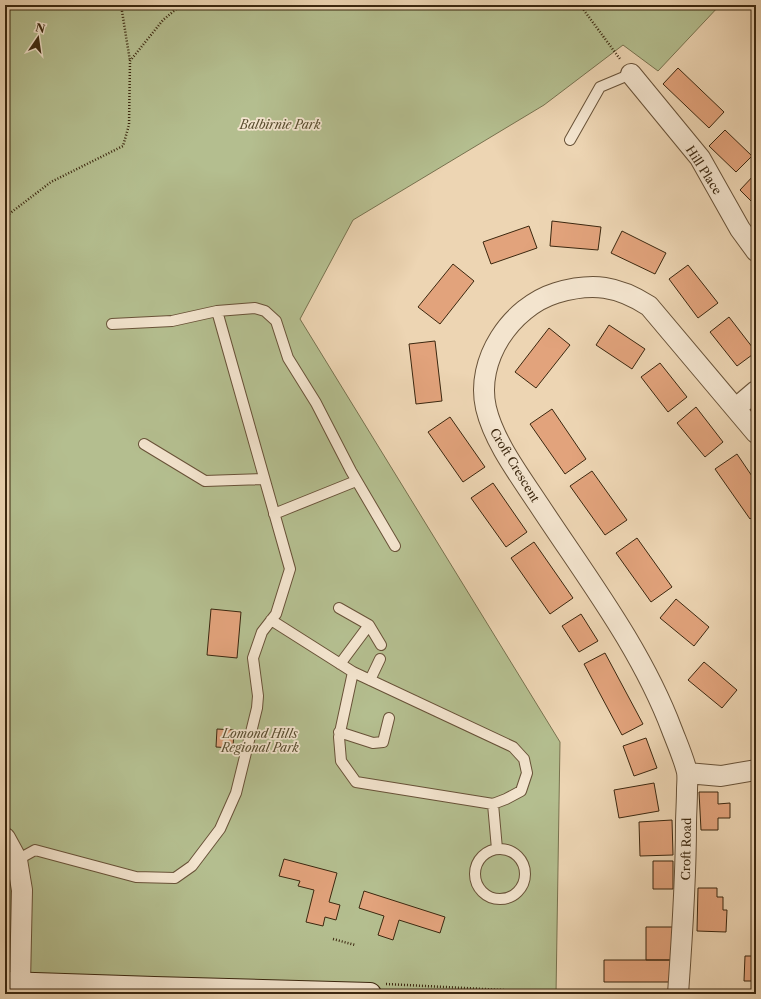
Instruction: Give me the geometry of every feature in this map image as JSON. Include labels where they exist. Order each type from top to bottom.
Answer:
[{"type":"main road","points":[[12,983],[370,994]]},
{"type":"street","name":"Hill Place","points":[[631,74],[700,158],[740,229],[756,251]]},
{"type":"street","name":"Croft Crescent","points":[[687,773],[661,703],[628,639],[528,487],[501,445],[491,426],[484,397],[487,370],[492,355],[505,332],[514,320],[536,302],[547,296],[570,290],[593,287],[616,290],[633,296],[649,306],[756,433]]},
{"type":"street","points":[[736,408],[756,391]]},
{"type":"street","points":[[687,773],[721,776],[756,770]]},
{"type":"street","name":"Croft Road","points":[[678,994],[686,885],[687,773]]},
{"type":"street","points":[[5,838],[17,860],[22,890],[12,983]]},
{"type":"lane","points":[[570,140],[600,87],[631,74]]},
{"type":"lane","points":[[112,324],[172,321],[217,311],[255,308],[265,311],[276,321],[288,358],[316,403],[356,481],[395,546]]},
{"type":"lane","points":[[17,860],[35,850],[136,877],[175,878],[192,866],[220,829],[236,793],[257,708],[258,696],[253,658],[262,632],[276,614],[290,569],[217,311]]},
{"type":"lane","points":[[144,444],[205,481],[264,478]]},
{"type":"lane","points":[[274,514],[356,481]]},
{"type":"lane","points":[[339,608],[369,624],[381,645]]},
{"type":"lane","points":[[271,620],[353,672],[513,747],[524,759],[527,772],[520,791],[493,804],[356,782],[341,760],[338,737],[353,672]]},
{"type":"lane","points":[[340,664],[369,624]]},
{"type":"lane","points":[[370,680],[380,659]]},
{"type":"lane","points":[[340,732],[373,743],[383,742],[389,718]]},
{"type":"lane","points":[[493,804],[497,849]]},
{"type":"lane","points":[[497,849],[513,852],[522,862],[525,873],[524,881],[520,889],[507,898],[491,897],[479,886],[476,878],[478,863],[483,856],[490,851],[497,849]]},
{"type":"path","points":[[5,222],[9,214],[51,182],[123,146],[129,126],[130,61],[121,5]]},
{"type":"path","points":[[130,61],[163,20],[181,5]]},
{"type":"path","points":[[580,5],[631,74]]},
{"type":"path","points":[[333,939],[355,945]]},
{"type":"green space","name":"Lomond Hills Regional Park","points":[[5,5],[720,5],[658,71],[623,45],[544,105],[353,220],[300,319],[560,742],[556,994],[5,994]]},
{"type":"building","points":[[678,68],[724,112],[709,128],[663,84]]},
{"type":"building","points":[[725,130],[752,156],[736,172],[709,146]]},
{"type":"building","points":[[755,174],[756,175],[756,206],[740,190]]},
{"type":"building","points":[[552,221],[601,227],[598,250],[550,246]]},
{"type":"building","points":[[529,226],[537,248],[491,264],[483,242]]},
{"type":"building","points":[[622,231],[666,253],[655,274],[611,253]]},
{"type":"building","points":[[453,264],[474,281],[440,324],[418,307]]},
{"type":"building","points":[[688,265],[718,303],[698,318],[669,279]]},
{"type":"building","points":[[729,317],[756,352],[737,366],[710,332]]},
{"type":"building","points":[[609,325],[645,349],[632,369],[596,345]]},
{"type":"building","points":[[549,328],[570,345],[536,388],[515,372]]},
{"type":"building","points":[[435,341],[442,401],[416,404],[409,344]]},
{"type":"building","points":[[660,363],[687,397],[668,412],[641,377]]},
{"type":"building","points":[[696,407],[723,442],[705,457],[677,423]]},
{"type":"building","points":[[552,409],[586,459],[565,474],[530,424]]},
{"type":"building","points":[[450,417],[485,467],[463,482],[428,432]]},
{"type":"building","points":[[737,454],[756,482],[756,514],[750,519],[715,469]]},
{"type":"building","points":[[592,471],[627,520],[605,535],[570,486]]},
{"type":"building","points":[[493,483],[527,532],[506,547],[471,498]]},
{"type":"building","points":[[637,538],[672,587],[651,602],[616,553]]},
{"type":"building","points":[[534,542],[573,598],[550,614],[511,558]]},
{"type":"building","points":[[676,599],[709,627],[694,646],[660,618]]},
{"type":"building","points":[[211,609],[241,612],[237,658],[207,655]]},
{"type":"building","points":[[581,614],[598,641],[579,652],[562,626]]},
{"type":"building","points":[[605,653],[643,724],[622,735],[584,664]]},
{"type":"building","points":[[704,662],[737,690],[722,708],[688,680]]},
{"type":"building","points":[[217,729],[234,730],[233,748],[216,747]]},
{"type":"building","points":[[646,738],[657,768],[634,776],[623,746]]},
{"type":"building","points":[[654,783],[659,811],[619,818],[614,790]]},
{"type":"building","points":[[699,792],[718,792],[718,804],[730,803],[730,818],[718,818],[718,830],[701,830]]},
{"type":"building","points":[[672,820],[673,855],[640,856],[639,822]]},
{"type":"building","points":[[284,859],[337,873],[329,902],[340,905],[336,920],[325,917],[323,926],[306,922],[314,890],[298,886],[300,881],[279,876]]},
{"type":"building","points":[[653,861],[673,861],[673,889],[653,889]]},
{"type":"building","points":[[698,888],[717,888],[717,897],[723,897],[723,910],[727,910],[726,932],[697,931]]},
{"type":"building","points":[[364,891],[445,917],[440,933],[399,920],[393,940],[378,935],[384,916],[359,908]]},
{"type":"building","points":[[646,927],[674,927],[674,960],[646,960]]},
{"type":"building","points":[[745,956],[756,956],[756,981],[744,981]]},
{"type":"building","points":[[604,960],[674,960],[674,982],[604,982]]},
{"type":"park label","name":"Balbirnie Park","points":[[280,124]]}]
